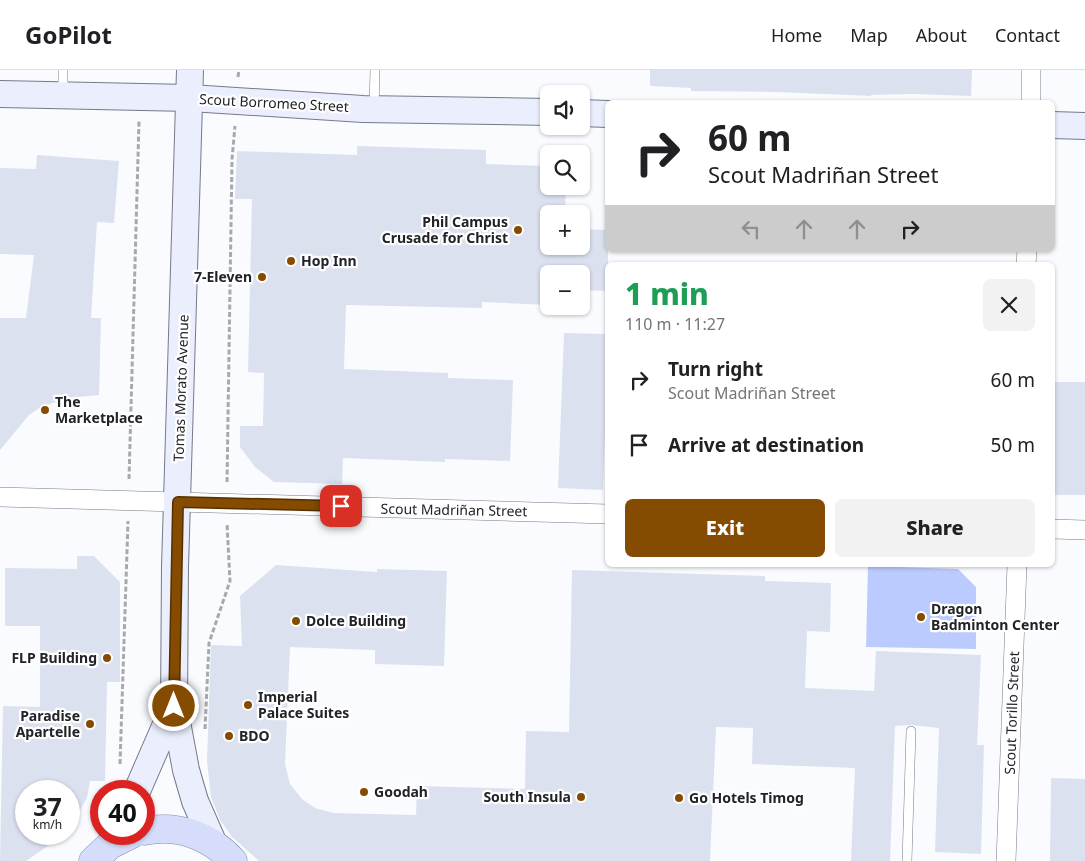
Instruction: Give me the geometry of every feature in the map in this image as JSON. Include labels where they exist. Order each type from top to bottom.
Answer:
[{"type":"main road","points":[[155,830],[173,829],[199,836],[213,842],[233,861]]},
{"type":"street","name":"Tomas Morato Avenue","points":[[190,70],[174,706],[186,770],[195,801],[213,842]]},
{"type":"street","points":[[1031,100],[1032,70]]},
{"type":"street","name":"Scout Borromeo Street","points":[[0,94],[190,98],[374,108],[540,112]]},
{"type":"street","points":[[590,113],[605,114]]},
{"type":"street","points":[[1055,125],[1085,126]]},
{"type":"street","name":"Scout Madriñan Street","points":[[0,497],[605,514]]},
{"type":"street","points":[[1055,529],[1085,530]]},
{"type":"street","name":"Scout Torillo Street","points":[[1006,861],[1017,567]]},
{"type":"street","name":"Tomas Morato Avenue","points":[[142,780],[174,706]]},
{"type":"lane","points":[[63,70],[63,96]]},
{"type":"lane","points":[[374,108],[375,70]]},
{"type":"lane","points":[[907,861],[911,731]]},
{"type":"path","points":[[138,153],[129,500],[119,768],[148,768]]},
{"type":"path","points":[[205,732],[208,643],[230,581],[226,504],[232,159]]},
{"type":"shaded area","name":"Dragon Badminton Center","points":[[868,567],[958,569],[976,587],[976,649],[866,647]]},
{"type":"building","points":[[650,70],[972,70],[971,96],[912,94],[871,96],[691,91],[691,88],[650,86]]},
{"type":"building","points":[[357,146],[486,150],[486,164],[540,166],[540,195],[566,195],[565,205],[540,205],[540,255],[590,255],[590,229],[605,230],[605,252],[608,252],[608,262],[605,262],[605,291],[590,290],[590,265],[540,265],[540,305],[482,302],[482,308],[346,305],[344,369],[448,373],[448,378],[513,380],[510,461],[445,459],[445,462],[343,458],[342,484],[274,482],[255,467],[240,447],[240,426],[263,426],[264,373],[248,372],[252,199],[235,199],[237,151],[357,155]]},
{"type":"building","points":[[37,155],[119,161],[114,223],[97,222],[91,318],[101,318],[99,395],[67,398],[41,407],[29,415],[0,450],[0,318],[26,318],[34,255],[0,254],[0,168],[36,169]]},
{"type":"building","points":[[564,333],[605,334],[603,490],[558,488]]},
{"type":"building","points":[[1055,382],[1085,382],[1085,495],[1055,495]]},
{"type":"building","points":[[77,556],[94,556],[120,582],[120,682],[107,682],[105,780],[90,780],[87,798],[80,810],[80,780],[15,780],[15,845],[49,845],[26,861],[0,861],[3,706],[40,707],[40,626],[5,626],[5,568],[77,569]]},
{"type":"building","points":[[276,565],[377,572],[377,569],[447,571],[444,666],[375,664],[375,650],[290,647],[285,764],[290,784],[302,799],[315,808],[334,813],[416,815],[417,786],[525,789],[526,731],[569,732],[572,570],[765,576],[765,581],[831,583],[830,632],[807,631],[805,688],[874,691],[876,651],[981,655],[977,745],[984,745],[981,854],[935,852],[939,728],[911,725],[895,726],[890,861],[851,861],[855,768],[752,764],[753,728],[716,727],[710,861],[259,861],[232,837],[220,820],[211,797],[207,761],[211,645],[242,646],[240,596]]},
{"type":"building","points":[[1051,778],[1085,779],[1085,861],[1050,861]]},
{"type":"place","name":"Phil Campus Crusade for Christ","points":[[518,230]]},
{"type":"place","name":"Hop Inn","points":[[291,261]]},
{"type":"place","name":"7-Eleven","points":[[262,277]]},
{"type":"place","name":"The Marketplace","points":[[45,410]]},
{"type":"place","name":"Dragon Badminton Center","points":[[921,617]]},
{"type":"place","name":"Dolce Building","points":[[296,621]]},
{"type":"place","name":"FLP Building","points":[[107,658]]},
{"type":"place","name":"Imperial Palace Suites","points":[[248,705]]},
{"type":"place","name":"Paradise Apartelle","points":[[90,724]]},
{"type":"place","name":"BDO","points":[[229,736]]},
{"type":"place","name":"Goodah","points":[[364,792]]},
{"type":"place","name":"South Insula","points":[[581,797]]},
{"type":"place","name":"Go Hotels Timog","points":[[679,798]]},
{"type":"route","points":[[174,706],[175,567],[178,502],[341,506]]}]
